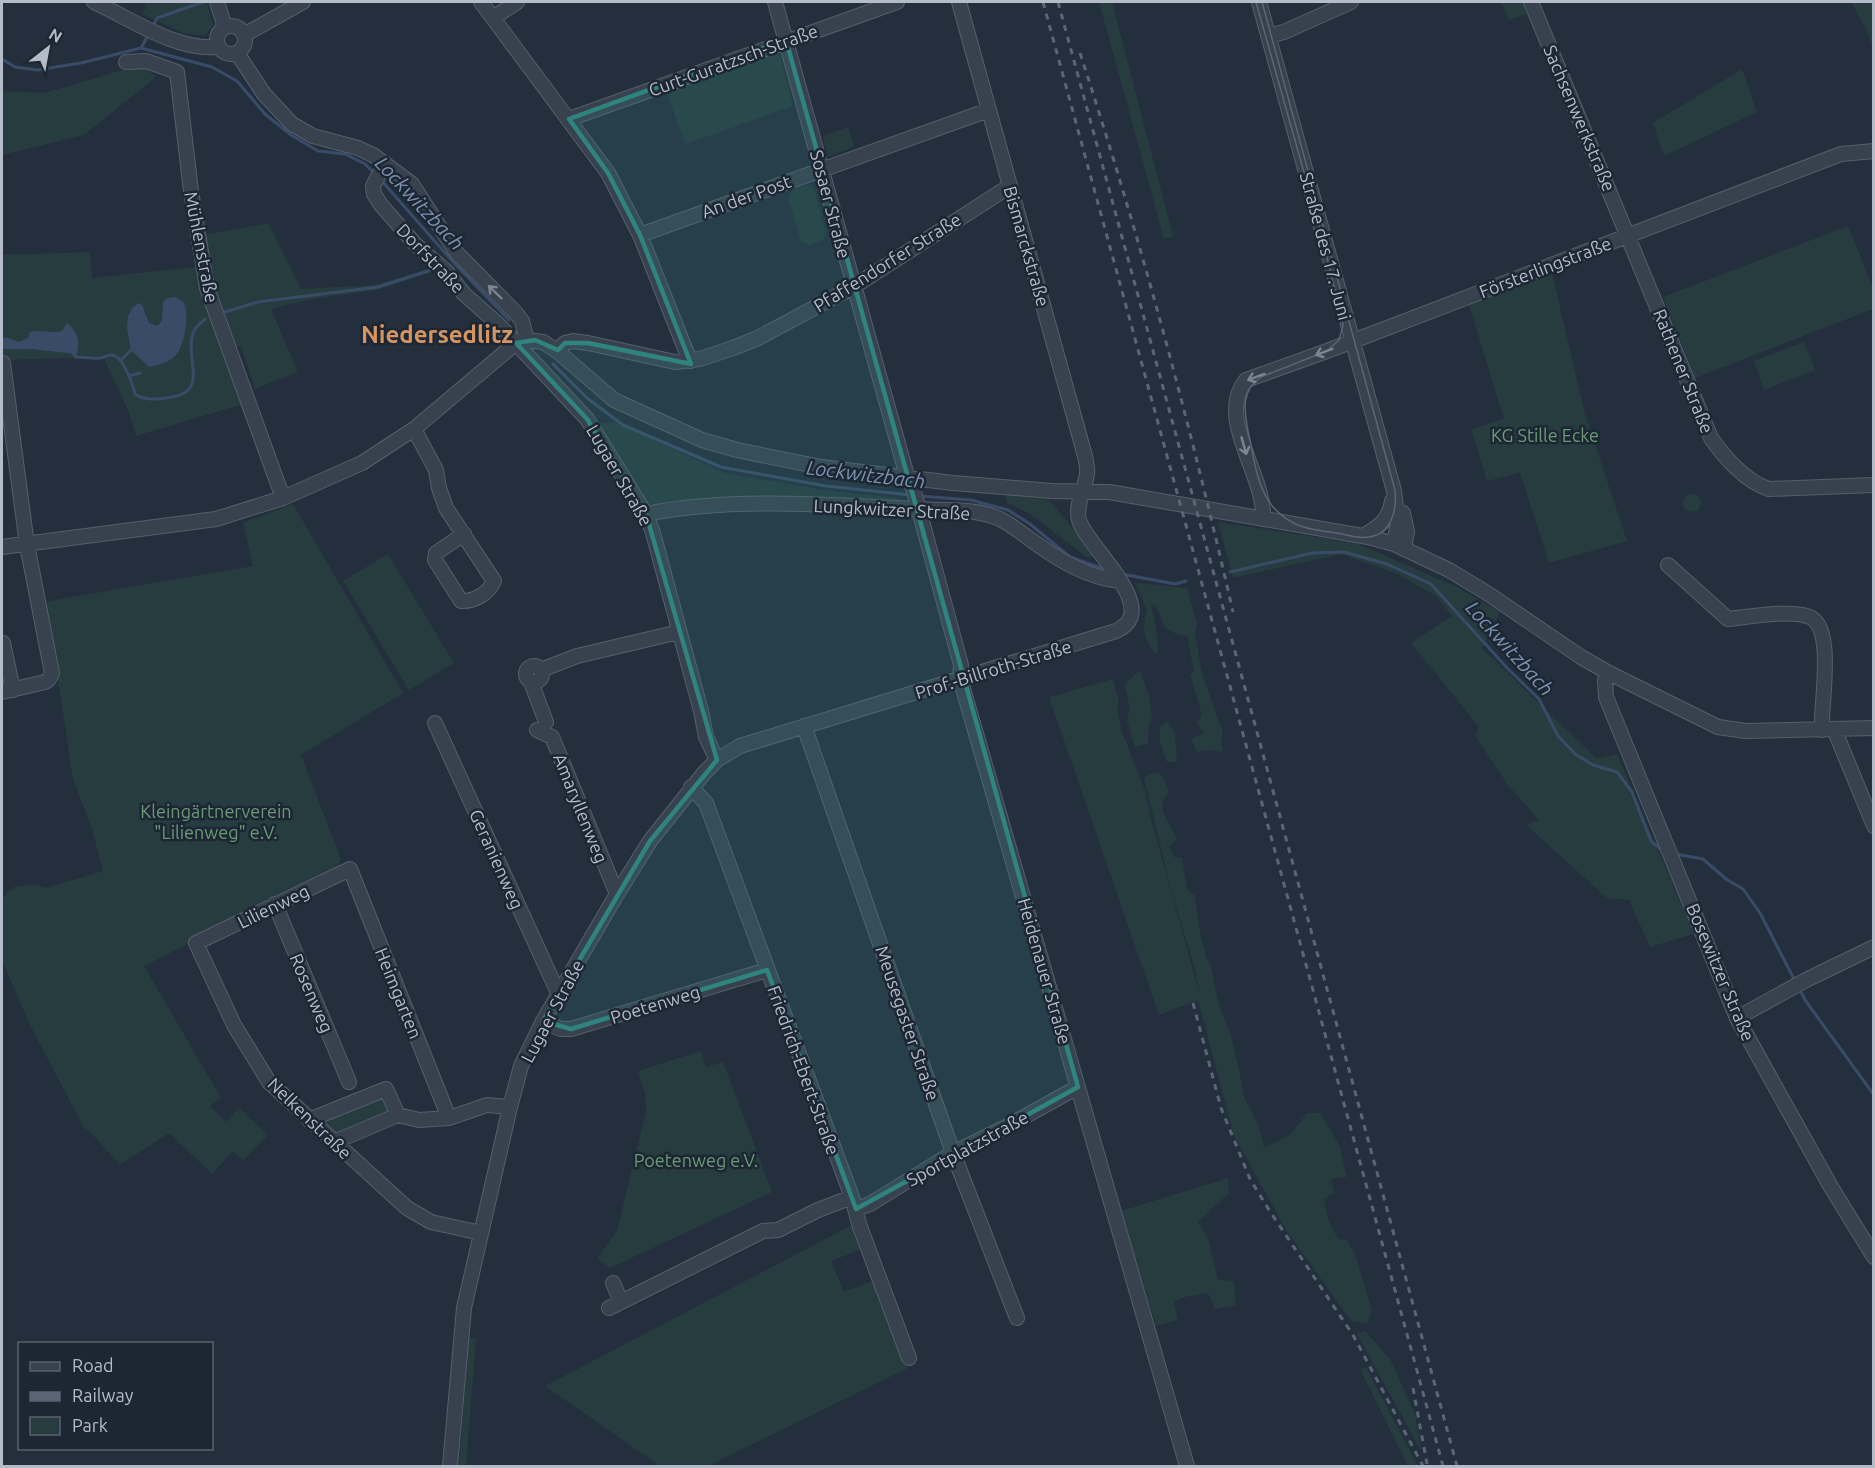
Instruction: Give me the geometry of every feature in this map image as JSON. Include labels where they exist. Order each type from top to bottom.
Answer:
[{"type":"street","points":[[94,2],[149,29],[194,47],[218,47],[228,54],[237,53],[243,48],[244,35],[236,27],[225,27],[218,33],[218,47]]},
{"type":"street","points":[[244,35],[303,2]]},
{"type":"street","points":[[481,2],[570,119],[608,174],[640,235],[690,361]]},
{"type":"street","points":[[493,18],[518,2]]},
{"type":"street","name":"Sosaer Straße","points":[[775,2],[853,287],[910,482]]},
{"type":"street","name":"Curt-Guratzsch-Straße","points":[[570,119],[897,2]]},
{"type":"street","name":"Bismarckstraße","points":[[959,2],[1085,456],[1087,474],[1083,492]]},
{"type":"street","name":"Straße des 17. Juni","points":[[1259,2],[1407,532],[1399,547]]},
{"type":"street","points":[[1268,36],[1284,32],[1351,2]]},
{"type":"street","name":"Sachsenwerkstraße","points":[[1531,2],[1629,235]]},
{"type":"street","points":[[218,3],[225,27]]},
{"type":"street","name":"Dorfstraße","points":[[237,53],[264,94],[292,124],[313,136],[360,148],[380,172],[412,184],[456,252],[522,321],[522,341]]},
{"type":"street","name":"Mühlenstraße","points":[[126,62],[146,61],[177,72],[191,191],[207,288],[284,498]]},
{"type":"street","name":"An der Post","points":[[640,235],[989,110]]},
{"type":"street","name":"Försterlingstraße","points":[[1263,519],[1264,509],[1244,448],[1235,408],[1238,390],[1246,380],[1840,154],[1874,151]]},
{"type":"street","name":"Dorfstraße","points":[[380,172],[374,194],[381,205],[416,244],[447,271],[464,294],[522,341]]},
{"type":"street","name":"Pfaffendorfer Straße","points":[[557,351],[565,343],[588,342],[664,361],[690,361],[758,339],[853,287],[1010,186]]},
{"type":"street","name":"Rathener Straße","points":[[1629,235],[1703,422],[1719,450],[1758,484],[1769,489],[1874,485]]},
{"type":"street","points":[[2,547],[216,519],[284,498],[362,462],[414,429],[522,341],[543,342],[557,351],[614,400],[702,440],[821,467],[910,482],[1109,492],[1363,536],[1399,547],[1467,580],[1609,673],[1718,727],[1746,731],[1874,728]]},
{"type":"street","name":"Lugaer Straße","points":[[450,1467],[464,1308],[521,1065],[543,1021],[617,894],[662,824],[717,760],[706,737],[701,711],[646,514],[587,418],[522,341]]},
{"type":"street","points":[[3,363],[27,545],[52,673],[49,679],[7,691],[3,643]]},
{"type":"street","points":[[414,429],[436,470],[446,508],[464,534],[494,581],[488,591],[470,602],[461,601],[435,560],[436,553],[464,534]]},
{"type":"street","name":"Heidenauer Straße","points":[[910,482],[961,665],[960,678],[1187,1467]]},
{"type":"street","points":[[1363,536],[1387,518],[1394,491]]},
{"type":"street","name":"Prof.-Billroth-Straße","points":[[717,760],[740,746],[1122,628],[1131,618],[1129,597],[1079,521],[1078,514],[1083,492]]},
{"type":"street","name":"Lungkwitzer Straße","points":[[646,514],[670,510],[772,504],[956,509],[999,519],[1054,556],[1083,571],[1108,580],[1119,580]]},
{"type":"street","points":[[1668,565],[1728,619],[1796,614],[1808,616],[1819,624],[1824,634],[1824,703],[1821,718],[1874,826]]},
{"type":"street","name":"Amaryllenweg","points":[[617,894],[552,737],[541,726],[531,682],[536,682],[541,678],[541,670],[577,656],[679,632]]},
{"type":"street","name":"Bosewitzer Straße","points":[[1609,673],[1605,680],[1606,698],[1737,1018],[1831,1187],[1874,1257]]},
{"type":"street","name":"Geranienweg","points":[[435,723],[559,995]]},
{"type":"street","name":"Meusegaster Straße","points":[[804,726],[953,1153],[1017,1318]]},
{"type":"street","name":"Friedrich-Ebert-Straße","points":[[692,787],[706,803],[909,1358]]},
{"type":"street","name":"Lilienweg","points":[[196,944],[350,868]]},
{"type":"street","name":"Heimgarten","points":[[350,868],[449,1118]]},
{"type":"street","name":"Rosenweg","points":[[275,904],[353,1092]]},
{"type":"street","name":"Nelkenstraße","points":[[196,944],[234,1025],[269,1082],[418,1216],[432,1222],[481,1233]]},
{"type":"street","points":[[1737,1018],[1806,980],[1874,947]]},
{"type":"street","name":"Poetenweg","points":[[543,1021],[561,1029],[571,1029],[767,970]]},
{"type":"street","name":"Sportplatzstraße","points":[[613,1283],[615,1305],[763,1231],[778,1230],[818,1210],[854,1203],[870,1204],[953,1153],[1078,1087]]},
{"type":"street","points":[[309,1120],[353,1092],[386,1089],[398,1115]]},
{"type":"street","points":[[334,1142],[398,1115],[419,1120],[449,1118],[487,1105],[510,1107]]},
{"type":"highlighted area","points":[[786,40],[1078,1087],[856,1209],[767,970],[571,1029],[543,1021],[650,841],[717,760],[646,514],[587,419],[516,343],[535,340],[558,350],[565,343],[588,343],[691,364],[640,235],[608,173],[569,119]]},
{"type":"green space","points":[[146,2],[207,2],[213,25],[205,36],[183,33],[143,14]]},
{"type":"green space","points":[[1099,2],[1112,2],[1173,236],[1164,239]]},
{"type":"green space","points":[[1501,2],[1523,2],[1527,14],[1509,20]]},
{"type":"green space","points":[[1851,2],[1871,2],[1873,47],[1864,25]]},
{"type":"green space","points":[[775,53],[780,55],[793,106],[686,144],[666,92]]},
{"type":"green space","points":[[129,68],[146,69],[156,77],[84,135],[2,155],[2,91],[44,93]]},
{"type":"green space","points":[[1742,69],[1757,112],[1664,156],[1653,123]]},
{"type":"green space","points":[[848,127],[854,147],[828,157],[823,136]]},
{"type":"green space","points":[[806,185],[814,189],[826,233],[823,240],[809,245],[801,241],[788,198],[792,190]]},
{"type":"green space","points":[[268,223],[301,289],[375,285],[434,267],[439,270],[377,290],[312,299],[271,309],[298,372],[255,389],[241,346],[234,348],[219,308],[204,235]]},
{"type":"green space","points":[[1848,226],[1873,287],[1873,309],[1695,378],[1663,297]]},
{"type":"green space","points":[[90,252],[92,278],[197,267],[203,298],[243,404],[136,436],[129,412],[104,359],[2,360],[2,255]]},
{"type":"green space","name":"KG Stille Ecke","points":[[1552,273],[1585,414],[1627,541],[1549,563],[1520,473],[1487,481],[1471,429],[1504,419],[1469,305]]},
{"type":"green space","points":[[1804,342],[1815,370],[1764,390],[1754,361]]},
{"type":"green space","points":[[614,422],[725,473],[823,490],[899,498],[898,504],[650,504],[598,423]]},
{"type":"green space","points":[[1006,493],[1049,500],[1074,529],[1094,558],[1085,556],[1030,514],[1006,502]]},
{"type":"green space","points":[[1692,494],[1698,497],[1701,503],[1698,509],[1692,512],[1686,509],[1683,503],[1686,497]]},
{"type":"green space","name":"Kleingärtnerverein \"Lilienweg\" e.V.","points":[[293,504],[403,693],[301,755],[341,859],[337,869],[144,966],[221,1098],[210,1106],[226,1122],[239,1108],[268,1135],[243,1160],[233,1151],[212,1174],[169,1133],[120,1165],[84,1128],[29,1023],[2,960],[2,900],[8,892],[16,886],[37,885],[45,888],[103,871],[92,829],[73,779],[57,673],[43,602],[253,566],[243,523]]},
{"type":"green space","points":[[1218,522],[1356,543],[1457,587],[1500,612],[1482,648],[1597,759],[1617,754],[1694,934],[1650,947],[1629,900],[1607,898],[1526,825],[1539,820],[1508,785],[1475,736],[1479,727],[1411,643],[1452,616],[1436,596],[1400,575],[1341,554],[1233,578]]},
{"type":"green space","points":[[388,554],[454,663],[409,690],[343,581]]},
{"type":"green space","points":[[1135,583],[1187,588],[1197,624],[1195,633],[1202,674],[1223,733],[1221,739],[1223,752],[1210,750],[1197,752],[1191,739],[1204,733],[1197,723],[1202,715],[1190,674],[1194,672],[1187,636],[1169,630],[1156,607],[1151,603],[1157,635],[1157,655],[1149,645],[1145,634],[1144,623],[1147,610]]},
{"type":"green space","points":[[1141,672],[1150,699],[1152,720],[1149,724],[1148,744],[1135,747],[1127,720],[1130,708],[1125,688],[1127,682]]},
{"type":"green space","points":[[1113,679],[1119,702],[1117,709],[1121,729],[1146,793],[1149,812],[1201,999],[1144,778],[1151,773],[1159,773],[1169,792],[1165,797],[1163,809],[1177,839],[1169,846],[1174,857],[1182,858],[1187,889],[1195,896],[1206,957],[1211,967],[1219,1005],[1230,1032],[1244,1097],[1259,1126],[1264,1148],[1291,1134],[1307,1113],[1320,1113],[1339,1144],[1347,1177],[1331,1179],[1334,1192],[1324,1199],[1328,1219],[1338,1239],[1347,1240],[1355,1255],[1372,1310],[1367,1324],[1351,1321],[1286,1230],[1234,1136],[1198,1000],[1159,1015],[1049,697]]},
{"type":"green space","points":[[1167,721],[1175,733],[1177,762],[1167,762],[1160,742],[1160,727]]},
{"type":"green space","name":"Poetenweg e.V.","points":[[701,1051],[706,1067],[723,1062],[772,1192],[610,1268],[597,1258],[617,1231],[646,1111],[645,1094],[638,1071]]},
{"type":"green space","points":[[383,1095],[390,1113],[337,1134],[325,1123],[325,1120]]},
{"type":"green space","points":[[1228,1178],[1229,1193],[1198,1222],[1208,1238],[1218,1280],[1234,1281],[1236,1305],[1215,1309],[1208,1293],[1185,1297],[1174,1302],[1178,1320],[1156,1326],[1121,1211]]},
{"type":"green space","points":[[854,1224],[862,1249],[831,1261],[844,1292],[875,1280],[908,1368],[708,1466],[660,1466],[545,1386]]},
{"type":"green space","points":[[1365,1331],[1390,1359],[1415,1414],[1421,1451],[1357,1334]]},
{"type":"green space","points":[[469,1338],[476,1339],[466,1466],[459,1466]]},
{"type":"green space","points":[[1366,1367],[1418,1466],[1408,1466],[1360,1369]]},
{"type":"water","points":[[175,297],[184,303],[186,311],[185,332],[181,346],[175,356],[169,360],[149,367],[131,350],[127,328],[128,316],[133,307],[139,303],[149,323],[157,326],[162,321],[163,302],[167,298]]},
{"type":"water","points":[[67,323],[77,337],[77,354],[31,349],[2,349],[2,338],[19,342],[28,338],[30,332],[62,331]]},
{"type":"waterway","points":[[152,28],[157,18],[203,2]]},
{"type":"waterway","points":[[141,48],[149,34]]},
{"type":"waterway","name":"Lockwitzbach","points":[[2,59],[15,67],[37,70],[81,63],[141,48],[212,67],[237,81],[265,114],[291,135],[318,151],[345,154],[365,164],[374,173]]},
{"type":"waterway","name":"Lockwitzbach","points":[[381,180],[453,262],[509,320]]},
{"type":"waterway","points":[[225,312],[258,302],[378,287],[434,269]]},
{"type":"waterway","points":[[73,353],[76,357],[115,356],[125,367],[135,394],[142,398],[158,399],[180,395],[188,390],[192,383],[193,333],[205,319]]},
{"type":"waterway","points":[[121,360],[131,350]]},
{"type":"waterway","name":"Lockwitzbach","points":[[553,364],[587,398],[623,425],[721,467],[826,486],[911,495]]},
{"type":"waterway","points":[[129,376],[140,373]]},
{"type":"waterway","name":"Lockwitzbach","points":[[920,496],[971,500],[1008,510],[1030,524],[1070,557],[1107,570]]},
{"type":"waterway","name":"Lockwitzbach","points":[[1230,572],[1312,553],[1344,552],[1387,564],[1431,584],[1507,668],[1539,699],[1558,736],[1575,754],[1593,765],[1617,772],[1632,792],[1651,841],[1663,851]]},
{"type":"waterway","name":"Lockwitzbach","points":[[1122,574],[1175,584],[1186,581]]},
{"type":"waterway","name":"Lockwitzbach","points":[[1675,854],[1703,859],[1726,879],[1743,889],[1760,913],[1796,983]]},
{"type":"waterway","name":"Lockwitzbach","points":[[1799,988],[1805,1000],[1874,1095]]},
{"type":"tram line","points":[[1256,2],[1322,236],[1343,325],[1339,340],[1327,351],[1261,377],[1250,388],[1245,408],[1254,461],[1259,481],[1268,500],[1288,520],[1311,529],[1369,537],[1377,535],[1388,526],[1394,512],[1395,490],[1262,2]]},
{"type":"railway","points":[[1043,2],[1443,1466]]},
{"type":"railway","points":[[1058,2],[1457,1466]]},
{"type":"railway","points":[[1080,53],[1163,331],[1233,612]]},
{"type":"railway","points":[[1193,1003],[1221,1108],[1250,1179],[1353,1335],[1423,1466]]},
{"type":"railway","points":[[1413,1388],[1427,1464]]},
{"type":"district","name":"Niedersedlitz","points":[[437,334]]}]
